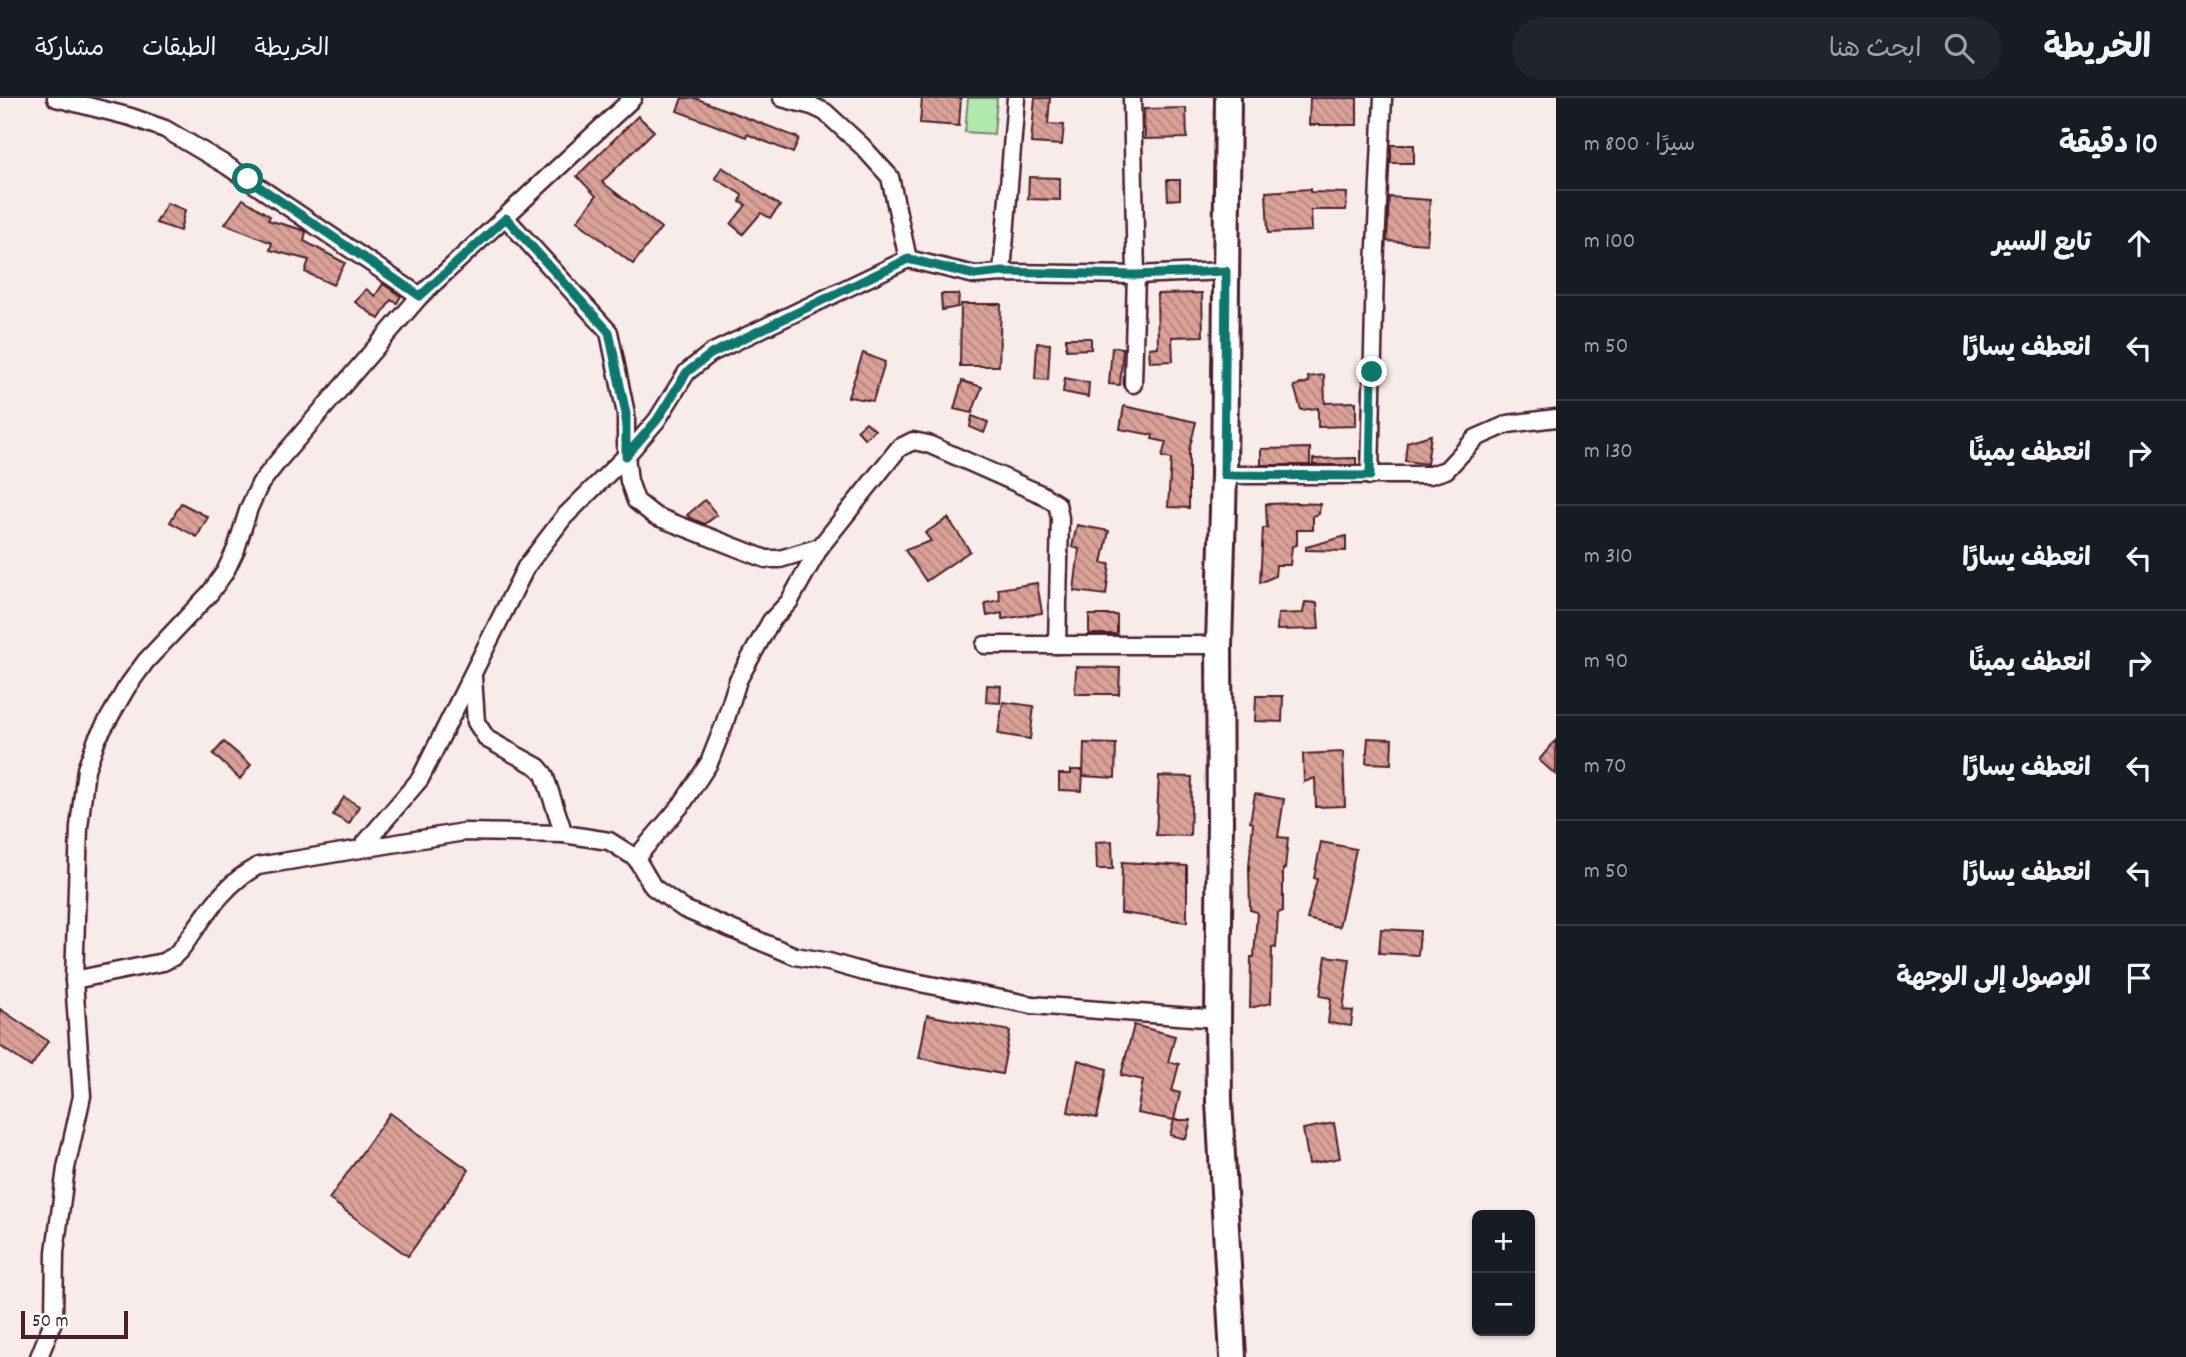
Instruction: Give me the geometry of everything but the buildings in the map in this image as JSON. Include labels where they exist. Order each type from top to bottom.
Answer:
[{"type":"main road","points":[[1228,98],[1224,475],[1219,645],[1218,1019],[1219,1101],[1233,1357]]},
{"type":"street","points":[[56,98],[131,117],[165,129],[226,165],[420,296]]},
{"type":"street","points":[[40,1357],[54,1319],[55,1252],[66,1167],[82,1097],[74,980],[81,796],[86,769],[97,739],[146,661],[210,593],[225,572],[260,484],[279,460],[420,296],[633,98]]},
{"type":"street","points":[[782,98],[825,112],[862,146],[890,177],[908,259]]},
{"type":"street","points":[[1002,272],[1016,98]]},
{"type":"street","points":[[1132,98],[1136,275],[1133,384]]},
{"type":"street","points":[[1370,476],[1375,268],[1383,98]]},
{"type":"street","points":[[506,218],[609,332],[626,414],[626,456],[629,481],[636,501],[655,516],[766,559],[780,559],[820,547]]},
{"type":"street","points":[[361,848],[420,779],[526,567],[564,517],[626,456],[657,420],[687,372],[711,354],[908,259],[975,275],[1002,272],[1136,275],[1226,271]]},
{"type":"street","points":[[1224,475],[1430,475],[1446,470],[1476,438],[1508,424],[1556,418]]},
{"type":"street","points":[[636,859],[682,804],[709,763],[738,680],[771,621],[789,602],[820,547],[900,448],[913,441],[928,444],[1041,494],[1057,504],[1060,518],[1057,645]]},
{"type":"street","points":[[985,645],[1219,645]]},
{"type":"street","points":[[472,675],[476,722],[487,739],[538,767],[544,774],[564,834]]},
{"type":"street","points":[[74,980],[173,957],[227,888],[241,875],[258,866],[464,832],[564,834],[609,841],[636,859],[653,887],[684,909],[795,956],[1032,1005],[1218,1019]]},
{"type":"green space","points":[[968,98],[997,98],[994,134],[965,132]]},
{"type":"route","points":[[248,179],[420,296],[506,218],[609,332],[626,414],[626,456],[657,420],[687,372],[711,354],[908,259],[975,275],[1002,272],[1136,275],[1226,271],[1224,475],[1370,476],[1372,372]]}]
